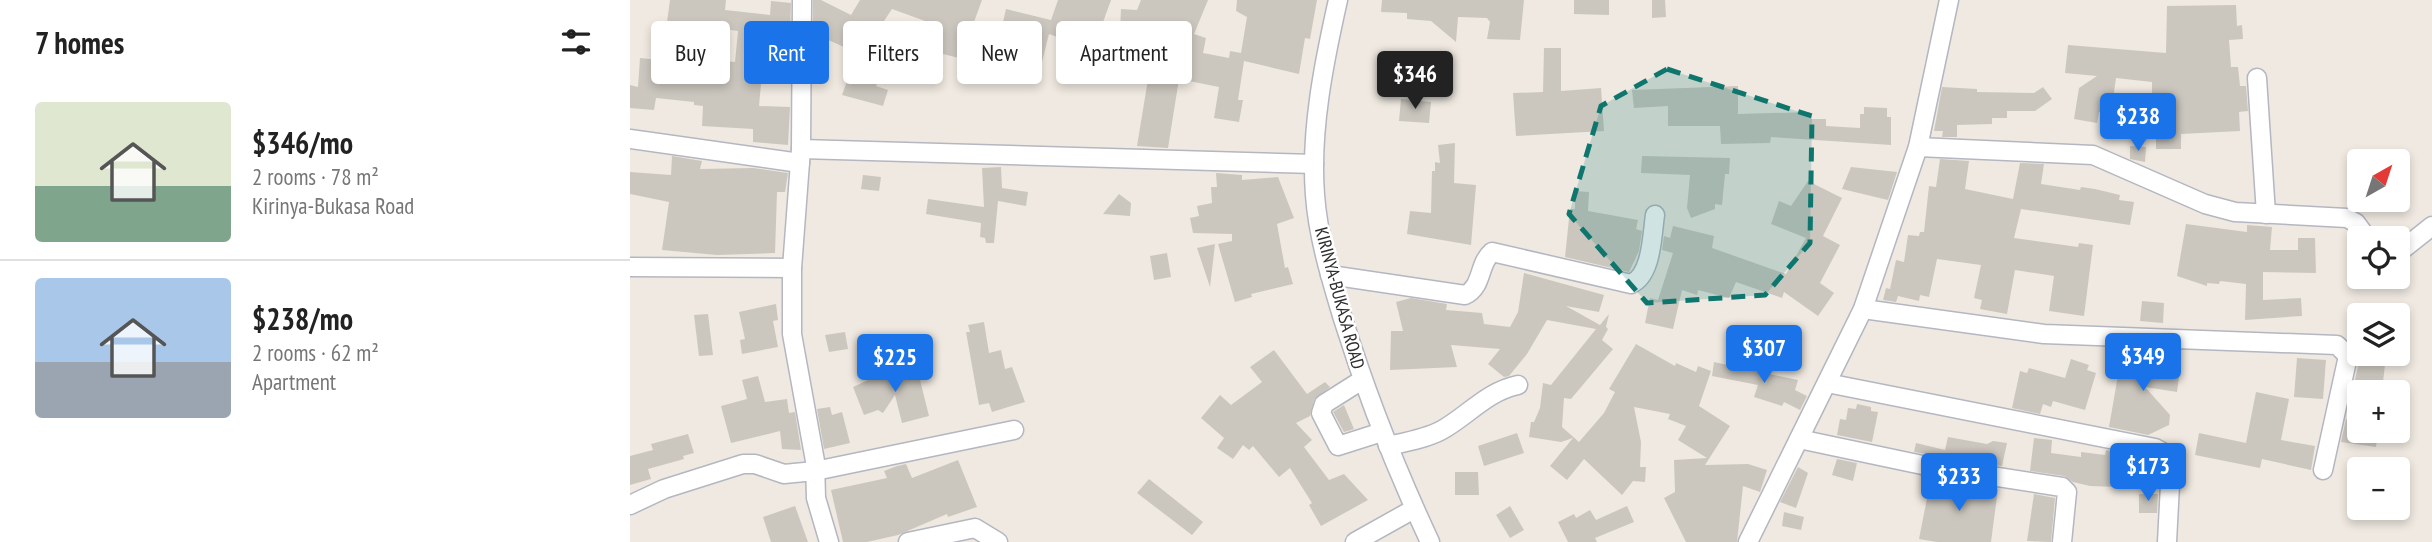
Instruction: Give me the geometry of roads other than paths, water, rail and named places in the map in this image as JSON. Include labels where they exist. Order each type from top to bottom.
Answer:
[{"type":"street","points":[[802,0],[801,156],[792,268],[792,334],[815,471],[816,498],[829,542]]},
{"type":"street","name":"KIRINYA-BUKASA ROAD","points":[[1338,0],[1323,83],[1314,164],[1317,208],[1330,275],[1362,380],[1430,542]]},
{"type":"street","points":[[1748,542],[1863,309],[1918,147],[1949,0]]},
{"type":"street","points":[[2257,78],[2266,214]]},
{"type":"street","points":[[630,138],[801,156],[1314,164]]},
{"type":"street","points":[[1918,147],[2093,155],[2205,204],[2235,212],[2347,218],[2358,226]]},
{"type":"street","points":[[1330,275],[1465,295],[1477,285],[1483,262],[1492,252],[1632,284],[1645,272],[1655,215]]},
{"type":"street","points":[[2410,243],[2432,226]]},
{"type":"street","points":[[630,267],[792,268]]},
{"type":"street","points":[[1863,309],[2043,334],[2337,345],[2348,356],[2323,470]]},
{"type":"street","points":[[1362,380],[1324,404],[1321,413],[1338,446],[1427,436],[1465,414],[1497,390],[1518,385]]},
{"type":"street","points":[[1827,383],[2155,448],[2168,455],[2171,466],[2167,542]]},
{"type":"street","points":[[630,505],[664,489],[743,464],[755,464],[784,474],[815,471],[1014,430]]},
{"type":"street","points":[[1799,439],[1927,466],[2062,487],[2067,492],[2062,542]]},
{"type":"street","points":[[1355,542],[1414,509]]},
{"type":"street","points":[[908,542],[975,528],[998,542]]}]
